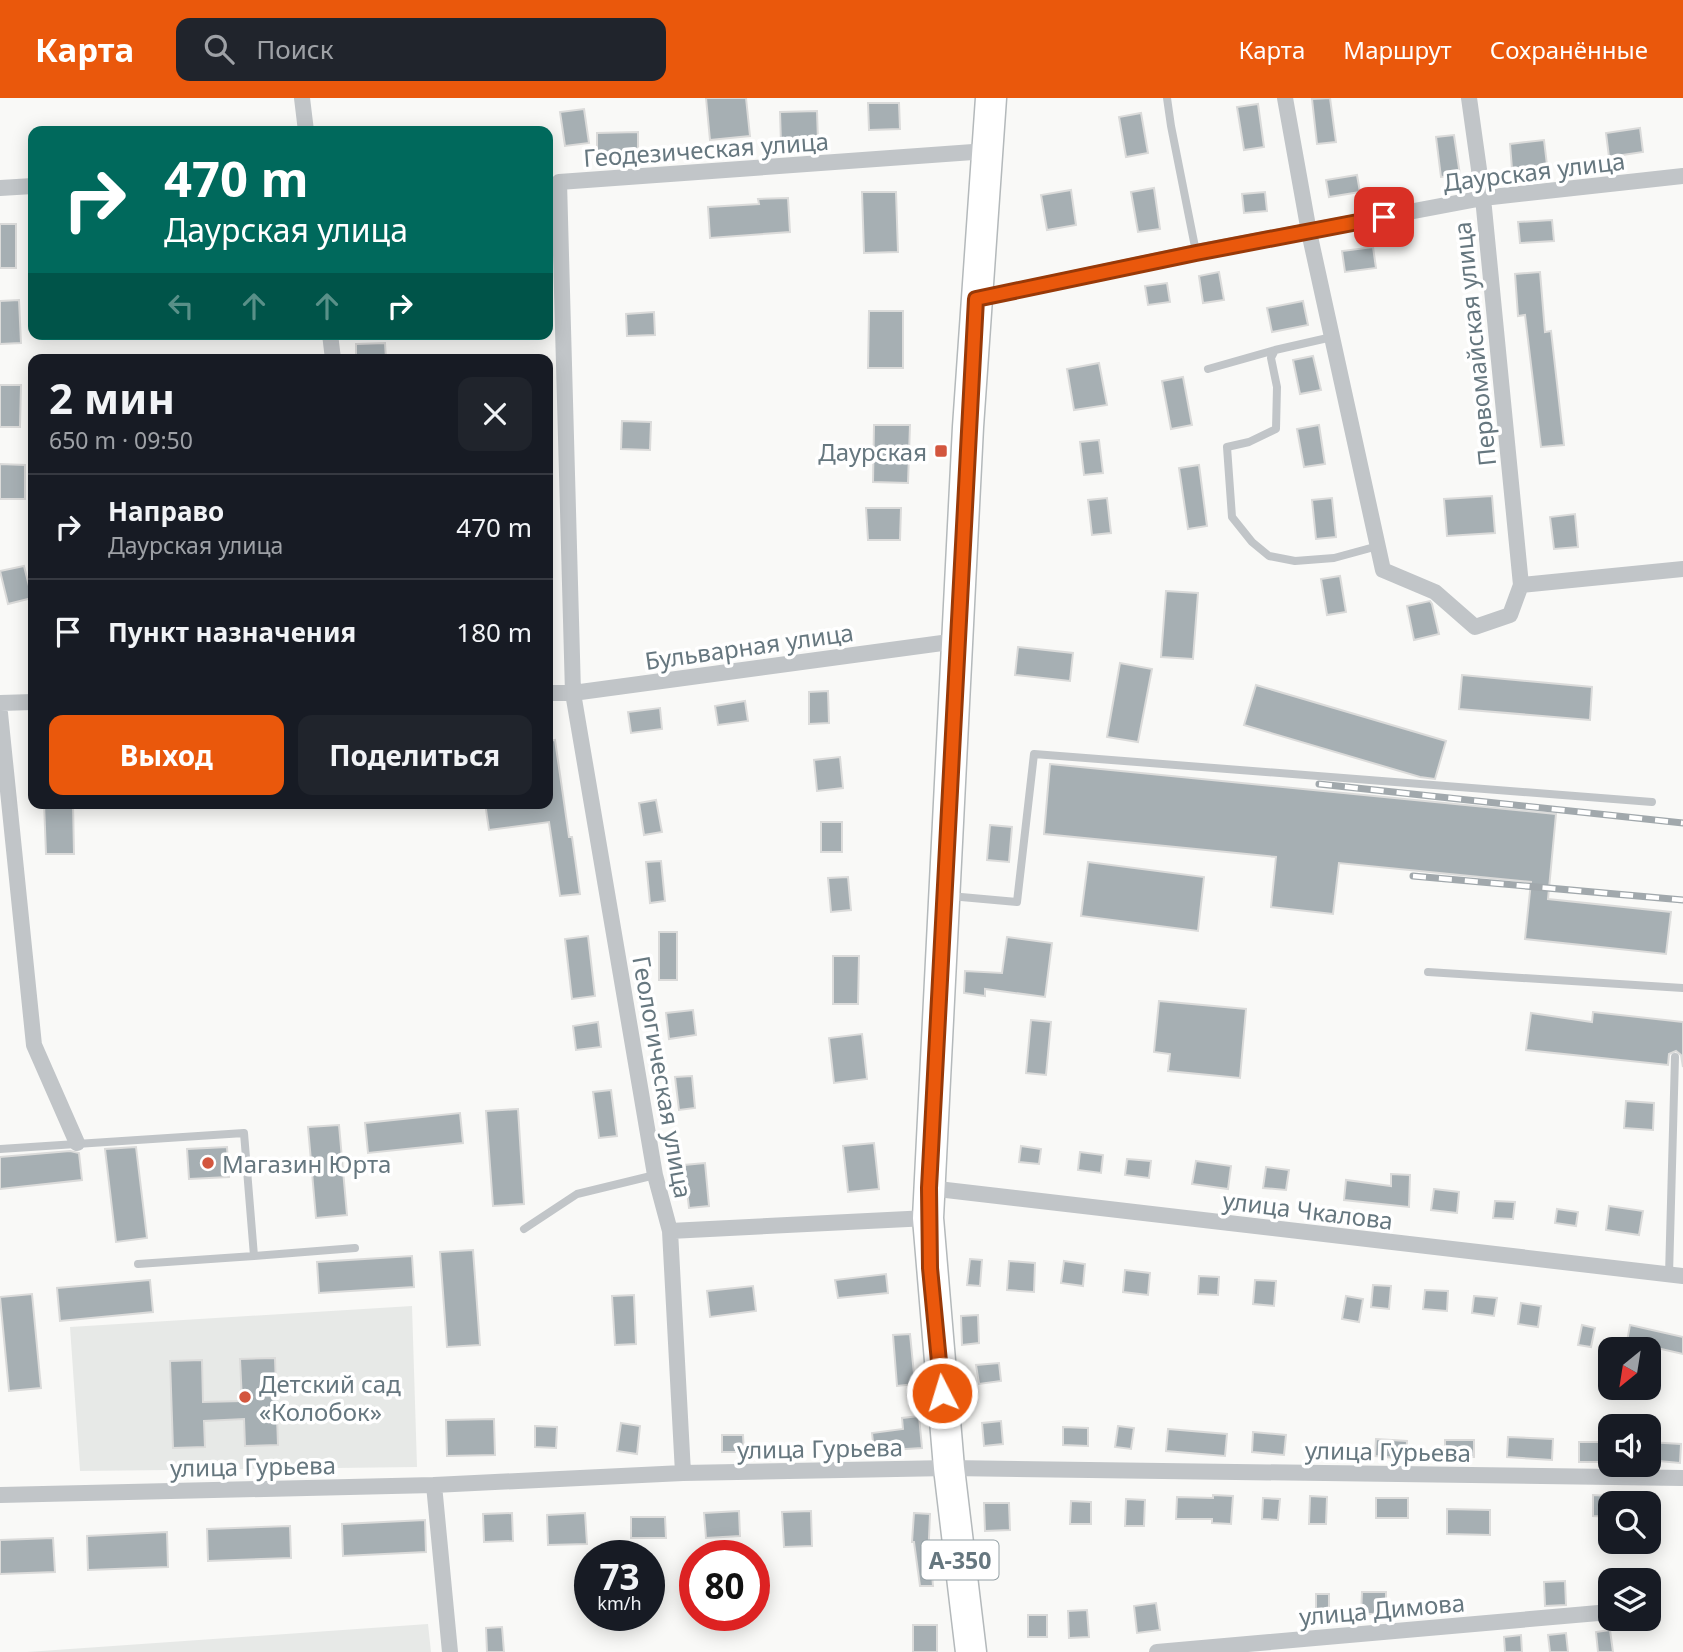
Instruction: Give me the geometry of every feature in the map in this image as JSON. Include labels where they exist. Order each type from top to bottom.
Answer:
[{"type":"highway","name":"А-350","points":[[971,1652],[949,1468],[928,1217],[976,299],[991,98]]},
{"type":"street","points":[[302,98],[305,126]]},
{"type":"street","points":[[1285,98],[1309,232],[1383,570],[1435,592],[1475,627],[1510,615],[1521,585],[1683,569]]},
{"type":"street","name":"Первомайская улица","points":[[1469,98],[1483,198],[1521,585]]},
{"type":"street","name":"Геодезическая улица","points":[[573,693],[559,183],[987,151]]},
{"type":"street","name":"Даурская улица","points":[[976,299],[1196,253],[1483,198],[1683,176]]},
{"type":"street","points":[[0,188],[28,186]]},
{"type":"street","name":"Бульварная улица","points":[[553,693],[573,693],[957,640]]},
{"type":"street","name":"Геологическая улица","points":[[573,693],[655,1174],[670,1231],[682,1473]]},
{"type":"street","points":[[0,703],[28,702]]},
{"type":"street","points":[[0,713],[34,1045],[77,1143]]},
{"type":"street","name":"улица Чкалова","points":[[929,1188],[1676,1276]]},
{"type":"street","points":[[670,1231],[928,1217]]},
{"type":"street","name":"улица Гурьева","points":[[0,1495],[434,1485],[682,1473],[949,1468],[1683,1478]]},
{"type":"street","points":[[434,1485],[450,1652]]},
{"type":"street","name":"улица Димова","points":[[1157,1652],[1598,1613]]},
{"type":"lane","points":[[1167,98],[1196,253]]},
{"type":"lane","points":[[1208,369],[1332,337]]},
{"type":"lane","points":[[1275,350],[1271,358],[1277,387],[1276,429],[1249,442],[1227,447],[1232,517],[1252,542],[1269,556],[1295,561],[1334,558],[1378,547]]},
{"type":"lane","points":[[944,895],[1017,902],[1034,754],[1652,802]]},
{"type":"lane","points":[[1428,972],[1683,988]]},
{"type":"lane","points":[[1675,1057],[1676,1276]]},
{"type":"lane","points":[[0,1149],[244,1133],[254,1256]]},
{"type":"lane","points":[[524,1230],[577,1194],[655,1174]]},
{"type":"lane","points":[[138,1264],[355,1248]]},
{"type":"shaded area","name":"Детский сад «Колобок»","points":[[412,1306],[417,1467],[80,1471],[70,1327]]},
{"type":"shaded area","points":[[428,1624],[431,1652],[27,1652]]},
{"type":"building","points":[[706,98],[746,98],[750,136],[710,140]]},
{"type":"building","points":[[1330,98],[1336,142],[1317,144],[1312,99]]},
{"type":"building","points":[[868,103],[899,103],[900,129],[869,130]]},
{"type":"building","points":[[1258,104],[1264,147],[1244,150],[1237,107]]},
{"type":"building","points":[[584,109],[589,143],[565,146],[560,112]]},
{"type":"building","points":[[817,111],[818,142],[781,144],[780,112]]},
{"type":"building","points":[[1141,113],[1148,153],[1126,157],[1119,117]]},
{"type":"building","points":[[1640,128],[1643,152],[1609,157],[1606,133]]},
{"type":"building","points":[[638,132],[638,158],[597,159],[597,133]]},
{"type":"building","points":[[1454,135],[1460,175],[1441,177],[1436,137]]},
{"type":"building","points":[[1544,140],[1547,165],[1512,169],[1510,144]]},
{"type":"building","points":[[1357,175],[1360,192],[1329,197],[1326,180]]},
{"type":"building","points":[[1154,188],[1160,229],[1138,232],[1131,192]]},
{"type":"building","points":[[1071,190],[1076,225],[1047,230],[1041,195]]},
{"type":"building","points":[[862,192],[896,192],[898,252],[864,253]]},
{"type":"building","points":[[1265,192],[1267,211],[1244,213],[1242,194]]},
{"type":"building","points":[[788,198],[790,232],[710,238],[708,207],[759,204],[758,199]]},
{"type":"building","points":[[1552,220],[1554,241],[1520,243],[1518,222]]},
{"type":"building","points":[[0,224],[16,224],[16,268],[0,268]]},
{"type":"building","points":[[1373,247],[1376,268],[1345,272],[1342,251]]},
{"type":"building","points":[[1219,272],[1224,300],[1203,303],[1199,276]]},
{"type":"building","points":[[1540,272],[1545,332],[1551,331],[1564,445],[1541,447],[1525,315],[1518,316],[1515,274]]},
{"type":"building","points":[[1167,283],[1170,302],[1148,305],[1145,286]]},
{"type":"building","points":[[19,300],[21,343],[0,344],[0,301]]},
{"type":"building","points":[[1303,301],[1308,325],[1272,332],[1267,308]]},
{"type":"building","points":[[869,311],[903,311],[903,368],[868,368]]},
{"type":"building","points":[[654,312],[655,335],[627,336],[626,314]]},
{"type":"building","points":[[385,343],[386,354],[356,354],[356,344]]},
{"type":"building","points":[[1313,356],[1321,390],[1300,394],[1293,360]]},
{"type":"building","points":[[1099,363],[1107,405],[1074,410],[1067,369]]},
{"type":"building","points":[[1183,377],[1192,425],[1171,429],[1162,381]]},
{"type":"building","points":[[0,385],[21,385],[20,427],[0,427]]},
{"type":"building","points":[[622,421],[651,422],[650,450],[621,449]]},
{"type":"building","points":[[874,425],[910,425],[908,483],[873,482]]},
{"type":"building","points":[[1319,425],[1325,464],[1304,467],[1297,429]]},
{"type":"building","points":[[1099,440],[1103,473],[1084,475],[1080,442]]},
{"type":"building","points":[[0,464],[25,465],[25,499],[0,499]]},
{"type":"building","points":[[1199,465],[1207,526],[1188,529],[1179,468]]},
{"type":"building","points":[[1492,496],[1495,533],[1447,536],[1444,499]]},
{"type":"building","points":[[1107,498],[1111,533],[1092,535],[1088,500]]},
{"type":"building","points":[[1332,498],[1336,537],[1316,539],[1312,500]]},
{"type":"building","points":[[866,508],[901,508],[900,540],[868,540]]},
{"type":"building","points":[[1575,514],[1578,547],[1554,549],[1550,517]]},
{"type":"building","points":[[24,566],[28,599],[8,604],[0,571]]},
{"type":"building","points":[[1340,576],[1346,612],[1327,615],[1321,579]]},
{"type":"building","points":[[1166,591],[1198,593],[1193,659],[1161,657]]},
{"type":"building","points":[[1430,601],[1439,634],[1414,640],[1407,606]]},
{"type":"building","points":[[1018,647],[1073,653],[1070,681],[1015,675]]},
{"type":"building","points":[[1120,663],[1152,669],[1138,742],[1107,737]]},
{"type":"building","points":[[1462,675],[1592,687],[1590,720],[1459,709]]},
{"type":"building","points":[[1256,685],[1446,741],[1435,779],[1420,777],[1244,725]]},
{"type":"building","points":[[828,691],[829,723],[809,724],[809,692]]},
{"type":"building","points":[[745,701],[748,721],[718,725],[715,706]]},
{"type":"building","points":[[660,708],[662,729],[631,733],[628,712]]},
{"type":"building","points":[[553,740],[580,894],[560,896],[549,822],[489,830],[486,809],[553,809]]},
{"type":"building","points":[[840,757],[843,788],[817,791],[814,760]]},
{"type":"building","points":[[1050,764],[1556,814],[1548,899],[1671,912],[1666,954],[1525,939],[1531,882],[1339,863],[1333,914],[1271,907],[1276,857],[1044,834]]},
{"type":"building","points":[[656,800],[662,832],[644,835],[639,803]]},
{"type":"building","points":[[44,809],[73,809],[74,854],[46,854]]},
{"type":"building","points":[[821,822],[842,822],[842,852],[821,852]]},
{"type":"building","points":[[990,825],[1012,827],[1009,862],[987,860]]},
{"type":"building","points":[[661,861],[665,901],[650,903],[646,862]]},
{"type":"building","points":[[1088,862],[1204,877],[1198,931],[1081,916]]},
{"type":"building","points":[[848,877],[851,910],[831,912],[828,878]]},
{"type":"building","points":[[659,932],[677,932],[677,980],[659,980]]},
{"type":"building","points":[[588,936],[595,996],[572,999],[565,939]]},
{"type":"building","points":[[1007,937],[1052,943],[1045,997],[985,989],[985,996],[964,993],[965,971],[1002,973]]},
{"type":"building","points":[[833,956],[859,956],[858,1004],[833,1004]]},
{"type":"building","points":[[1159,1001],[1246,1009],[1240,1078],[1168,1071],[1170,1054],[1154,1052]]},
{"type":"building","points":[[693,1010],[696,1035],[669,1039],[666,1013]]},
{"type":"building","points":[[1593,1012],[1683,1022],[1683,1067],[1681,1055],[1676,1051],[1669,1054],[1668,1065],[1526,1050],[1531,1013],[1592,1022]]},
{"type":"building","points":[[1031,1020],[1051,1022],[1046,1075],[1026,1073]]},
{"type":"building","points":[[598,1022],[601,1047],[576,1050],[573,1026]]},
{"type":"building","points":[[862,1034],[867,1079],[834,1083],[829,1038]]},
{"type":"building","points":[[692,1076],[695,1108],[679,1110],[675,1077]]},
{"type":"building","points":[[611,1090],[617,1136],[599,1138],[593,1092]]},
{"type":"building","points":[[1626,1101],[1654,1103],[1653,1130],[1624,1128]]},
{"type":"building","points":[[518,1109],[524,1204],[493,1206],[486,1111]]},
{"type":"building","points":[[460,1113],[463,1143],[368,1153],[365,1123]]},
{"type":"building","points":[[339,1125],[347,1215],[316,1218],[308,1127]]},
{"type":"building","points":[[874,1143],[879,1189],[848,1192],[843,1146]]},
{"type":"building","points":[[1021,1146],[1041,1149],[1039,1164],[1019,1162]]},
{"type":"building","points":[[136,1147],[147,1238],[116,1242],[105,1149]]},
{"type":"building","name":"Магазин Юрта","points":[[227,1147],[229,1177],[189,1179],[187,1149]]},
{"type":"building","points":[[70,1151],[79,1153],[82,1180],[0,1189],[0,1157]]},
{"type":"building","points":[[1080,1152],[1103,1155],[1101,1173],[1078,1170]]},
{"type":"building","points":[[1127,1159],[1151,1161],[1149,1178],[1125,1175]]},
{"type":"building","points":[[1196,1161],[1231,1166],[1228,1189],[1192,1184]]},
{"type":"building","points":[[705,1163],[709,1206],[689,1208],[684,1165]]},
{"type":"building","points":[[1266,1167],[1289,1170],[1286,1190],[1263,1188]]},
{"type":"building","points":[[1391,1174],[1410,1175],[1409,1207],[1344,1200],[1346,1180],[1391,1186]]},
{"type":"building","points":[[1434,1189],[1459,1192],[1457,1213],[1431,1210]]},
{"type":"building","points":[[1495,1201],[1515,1202],[1513,1219],[1493,1218]]},
{"type":"building","points":[[1609,1206],[1643,1211],[1639,1235],[1606,1230]]},
{"type":"building","points":[[1557,1209],[1578,1212],[1576,1226],[1555,1223]]},
{"type":"building","points":[[473,1250],[480,1345],[447,1347],[440,1252]]},
{"type":"building","points":[[412,1256],[414,1287],[319,1293],[317,1262]]},
{"type":"building","points":[[970,1259],[982,1260],[980,1286],[967,1285]]},
{"type":"building","points":[[1009,1261],[1035,1263],[1034,1292],[1007,1290]]},
{"type":"building","points":[[1064,1261],[1085,1264],[1083,1286],[1061,1283]]},
{"type":"building","points":[[1125,1270],[1150,1273],[1148,1295],[1123,1292]]},
{"type":"building","points":[[886,1274],[888,1293],[838,1298],[835,1280]]},
{"type":"building","points":[[1199,1276],[1219,1277],[1218,1295],[1198,1294]]},
{"type":"building","points":[[150,1280],[153,1312],[60,1321],[57,1288]]},
{"type":"building","points":[[1255,1280],[1276,1281],[1274,1306],[1253,1304]]},
{"type":"building","points":[[1373,1285],[1391,1286],[1389,1309],[1371,1307]]},
{"type":"building","points":[[753,1286],[756,1311],[710,1317],[707,1291]]},
{"type":"building","points":[[1425,1290],[1448,1291],[1447,1311],[1423,1309]]},
{"type":"building","points":[[32,1294],[41,1388],[9,1391],[0,1297]]},
{"type":"building","points":[[634,1295],[636,1344],[615,1345],[612,1296]]},
{"type":"building","points":[[1346,1296],[1363,1299],[1359,1322],[1342,1319]]},
{"type":"building","points":[[1474,1296],[1497,1298],[1494,1316],[1472,1313]]},
{"type":"building","points":[[1521,1303],[1541,1306],[1538,1327],[1518,1324]]},
{"type":"building","points":[[978,1315],[979,1343],[962,1345],[961,1316]]},
{"type":"building","points":[[1582,1325],[1595,1328],[1591,1347],[1578,1345]]},
{"type":"building","points":[[1630,1325],[1683,1337],[1683,1354],[1661,1349],[1661,1337],[1628,1337]]},
{"type":"building","points":[[910,1334],[915,1384],[897,1386],[893,1335]]},
{"type":"building","points":[[275,1358],[278,1445],[245,1446],[244,1419],[204,1421],[205,1447],[173,1448],[170,1361],[202,1360],[203,1402],[242,1401],[240,1359]]},
{"type":"building","points":[[999,1363],[1001,1381],[979,1384],[976,1365]]},
{"type":"building","points":[[919,1416],[922,1448],[874,1451],[872,1433],[903,1429],[902,1418]]},
{"type":"building","points":[[494,1419],[495,1455],[447,1456],[446,1420]]},
{"type":"building","points":[[1001,1421],[1003,1444],[984,1446],[982,1423]]},
{"type":"building","points":[[621,1423],[640,1426],[637,1454],[617,1451]]},
{"type":"building","points":[[535,1426],[557,1427],[556,1448],[535,1447]]},
{"type":"building","points":[[1118,1426],[1134,1428],[1131,1449],[1115,1447]]},
{"type":"building","points":[[1063,1427],[1088,1428],[1088,1446],[1063,1445]]},
{"type":"building","points":[[1168,1429],[1227,1434],[1225,1456],[1166,1451]]},
{"type":"building","points":[[1253,1432],[1286,1435],[1284,1455],[1252,1452]]},
{"type":"building","points":[[722,1435],[743,1435],[744,1452],[722,1452]]},
{"type":"building","points":[[1508,1437],[1553,1439],[1552,1460],[1507,1457]]},
{"type":"building","points":[[1376,1439],[1407,1441],[1406,1459],[1375,1456]]},
{"type":"building","points":[[1445,1440],[1474,1440],[1474,1457],[1445,1457]]},
{"type":"building","points":[[1579,1442],[1598,1442],[1598,1462],[1579,1462]]},
{"type":"building","points":[[1661,1443],[1681,1444],[1680,1463],[1661,1461]]},
{"type":"building","points":[[1213,1495],[1233,1496],[1231,1524],[1212,1523],[1212,1519],[1176,1519],[1177,1497],[1213,1498]]},
{"type":"building","points":[[1593,1495],[1598,1495],[1598,1516],[1593,1516]]},
{"type":"building","points":[[1310,1496],[1327,1497],[1326,1524],[1309,1524]]},
{"type":"building","points":[[1263,1498],[1280,1499],[1278,1520],[1262,1519]]},
{"type":"building","points":[[1376,1498],[1408,1498],[1408,1518],[1376,1518]]},
{"type":"building","points":[[1126,1499],[1145,1500],[1144,1526],[1125,1526]]},
{"type":"building","points":[[1071,1501],[1091,1502],[1091,1524],[1070,1524]]},
{"type":"building","points":[[984,1503],[1009,1503],[1010,1530],[985,1531]]},
{"type":"building","points":[[1447,1509],[1490,1510],[1490,1535],[1447,1534]]},
{"type":"building","points":[[739,1511],[740,1536],[706,1538],[704,1513]]},
{"type":"building","points":[[811,1511],[812,1546],[784,1547],[782,1512]]},
{"type":"building","points":[[512,1513],[513,1541],[484,1542],[483,1514]]},
{"type":"building","points":[[585,1513],[587,1540],[574,1540],[574,1544],[548,1545],[547,1515]]},
{"type":"building","points":[[914,1513],[930,1514],[928,1561],[931,1561],[933,1586],[920,1586],[912,1542]]},
{"type":"building","points":[[631,1517],[665,1517],[666,1538],[631,1538]]},
{"type":"building","points":[[425,1520],[426,1552],[343,1556],[342,1524]]},
{"type":"building","points":[[290,1526],[291,1558],[208,1561],[207,1529]]},
{"type":"building","points":[[167,1532],[168,1567],[88,1570],[87,1536]]},
{"type":"building","points":[[53,1538],[55,1572],[0,1574],[0,1540]]},
{"type":"building","points":[[1565,1581],[1566,1605],[1545,1606],[1544,1582]]},
{"type":"building","points":[[1362,1592],[1386,1592],[1386,1614],[1361,1614]]},
{"type":"building","points":[[1316,1594],[1329,1594],[1329,1617],[1316,1617]]},
{"type":"building","points":[[1156,1603],[1160,1630],[1137,1633],[1134,1606]]},
{"type":"building","points":[[1087,1610],[1089,1637],[1069,1638],[1068,1611]]},
{"type":"building","points":[[1028,1615],[1047,1615],[1047,1637],[1028,1637]]},
{"type":"building","points":[[913,1625],[937,1625],[937,1652],[913,1652]]},
{"type":"building","points":[[502,1627],[504,1652],[487,1652],[486,1628]]},
{"type":"building","points":[[1610,1631],[1613,1652],[1598,1652],[1596,1632]]},
{"type":"building","points":[[1566,1633],[1568,1652],[1550,1652],[1548,1635]]},
{"type":"building","points":[[1521,1635],[1522,1652],[1505,1652],[1504,1637]]},
{"type":"railway","points":[[1319,784],[1683,823]]},
{"type":"railway","points":[[1413,876],[1683,900]]},
{"type":"place","name":"Даурская","points":[[941,451]]},
{"type":"place","name":"Магазин Юрта","points":[[208,1163]]},
{"type":"place","name":"Детский сад «Колобок»","points":[[245,1397]]},
{"type":"route","points":[[942,1393],[928,1217],[976,299],[1384,217]]}]
